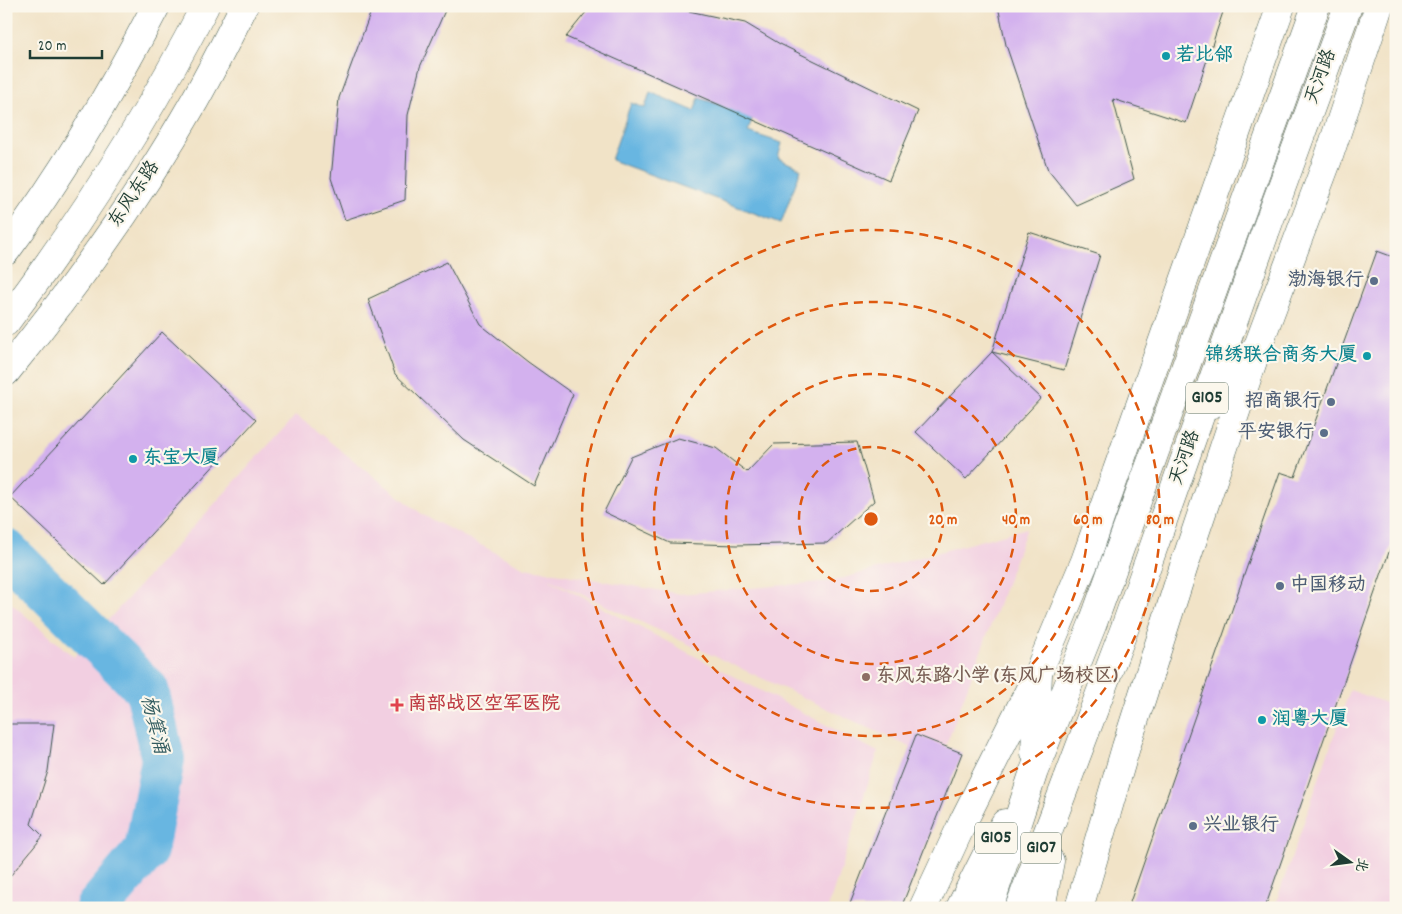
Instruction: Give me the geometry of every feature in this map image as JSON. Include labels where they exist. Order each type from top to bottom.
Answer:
[{"type":"main road","points":[[6,251],[61,171],[95,117],[156,6]]},
{"type":"main road","points":[[6,322],[77,224],[124,150],[170,73],[205,6]]},
{"type":"main road","name":"东风东路","points":[[6,372],[95,254],[146,179],[194,101],[244,6]]},
{"type":"main road","points":[[924,908],[963,822],[1038,673],[1089,552],[1281,6]]},
{"type":"main road","name":"天河路","points":[[989,908],[1034,771],[1093,623],[1316,6]]},
{"type":"main road","name":"天河路","points":[[1019,908],[1127,622],[1266,230],[1348,6]]},
{"type":"main road","points":[[1079,908],[1149,672],[1258,346],[1328,159],[1379,6]]},
{"type":"main road","points":[[1199,421],[1258,346]]},
{"type":"main road","points":[[1034,771],[1038,673]]},
{"type":"main road","name":"G105","points":[[960,908],[986,856],[1034,771]]},
{"type":"main road","name":"G105","points":[[1041,908],[1064,789]]},
{"type":"shaded area","name":"南部战区空军医院","points":[[296,415],[423,515],[525,568],[681,594],[833,581],[1027,528],[940,761],[540,575],[878,752],[828,908],[6,908],[6,599],[74,657]]},
{"type":"shaded area","points":[[1350,690],[1394,706],[1396,908],[1274,908]]},
{"type":"water","points":[[650,92],[694,111],[699,98],[753,116],[748,132],[782,143],[778,158],[801,169],[781,223],[611,160],[631,103],[645,108]]},
{"type":"building","points":[[373,6],[447,6],[420,67],[408,115],[405,200],[345,220],[331,178],[339,98]]},
{"type":"building","points":[[591,6],[665,6],[745,23],[780,44],[918,111],[889,180],[566,37]]},
{"type":"building","points":[[998,6],[1225,6],[1186,123],[1113,99],[1134,179],[1076,205],[1048,170],[1006,45]]},
{"type":"building","points":[[1029,232],[1100,255],[1064,370],[992,352]]},
{"type":"building","name":"润粤大厦","points":[[1377,251],[1396,258],[1396,532],[1265,908],[1128,908],[1280,472],[1295,477]]},
{"type":"building","points":[[447,262],[480,324],[573,394],[534,486],[464,440],[395,374],[368,299]]},
{"type":"building","name":"东宝大厦","points":[[162,332],[256,420],[104,585],[10,497]]},
{"type":"building","points":[[992,352],[1041,398],[966,479],[916,432]]},
{"type":"building","points":[[678,438],[716,448],[747,472],[774,444],[857,442],[874,501],[827,543],[737,545],[670,543],[604,512],[631,457]]},
{"type":"building","points":[[6,724],[54,724],[48,771],[31,824],[43,836],[6,881]]},
{"type":"building","points":[[916,735],[962,753],[901,908],[848,908]]},
{"type":"waterway","name":"杨箕涌","points":[[6,551],[147,690],[163,759],[146,850],[97,908]]},
{"type":"place","name":"若比邻","points":[[1166,56]]},
{"type":"place","name":"渤海银行","points":[[1374,281]]},
{"type":"place","name":"锦绣联合商务大厦","points":[[1367,356]]},
{"type":"place","name":"招商银行","points":[[1331,402]]},
{"type":"place","name":"平安银行","points":[[1324,433]]},
{"type":"place","name":"东宝大厦","points":[[133,459]]},
{"type":"place","name":"中国移动","points":[[1280,586]]},
{"type":"place","name":"东风东路小学 (东风广场校区)","points":[[866,677]]},
{"type":"place","name":"南部战区空军医院","points":[[397,705]]},
{"type":"place","name":"润粤大厦","points":[[1262,720]]},
{"type":"place","name":"兴业银行","points":[[1193,826]]}]
